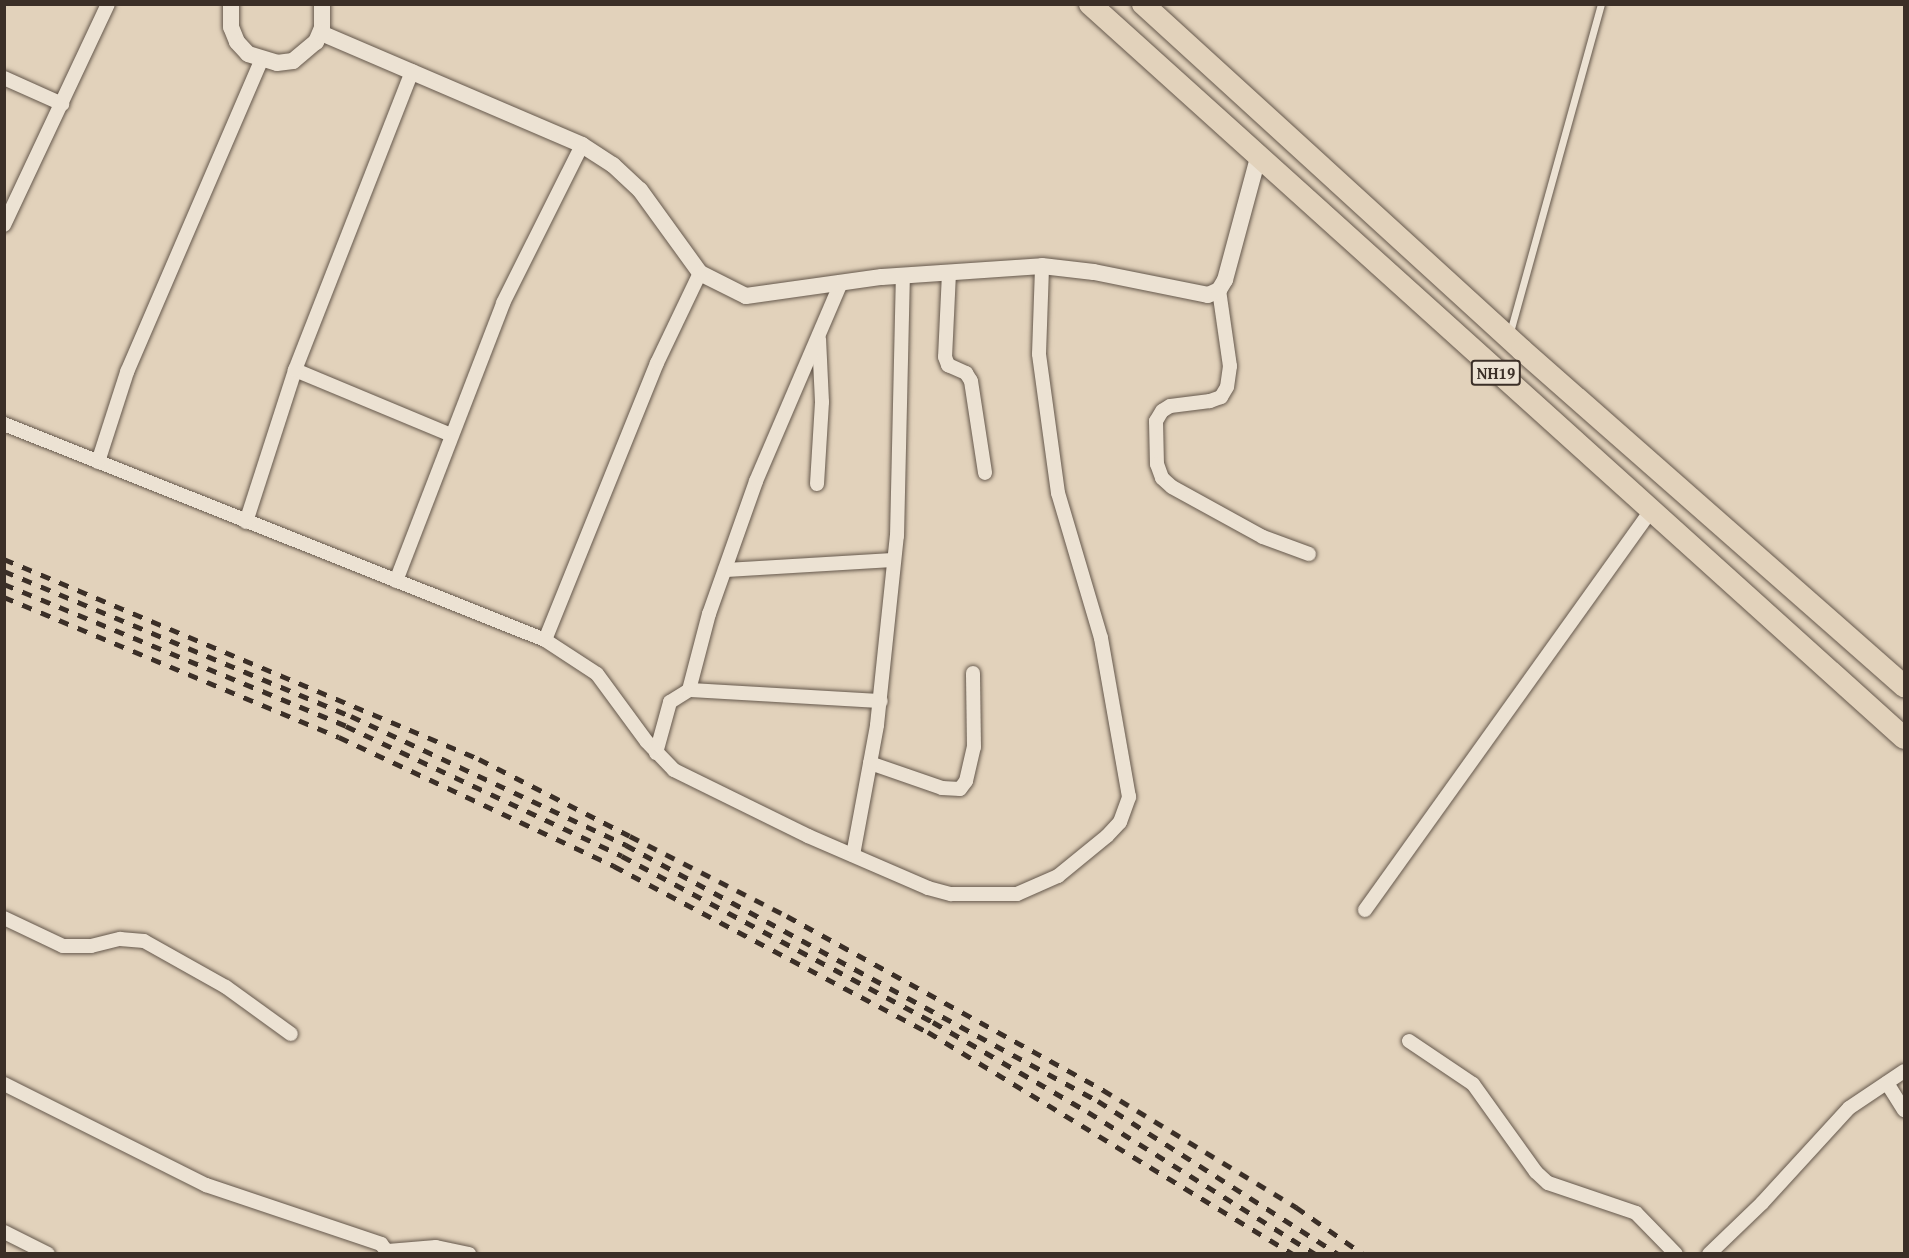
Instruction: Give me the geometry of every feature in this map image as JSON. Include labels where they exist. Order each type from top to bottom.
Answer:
[{"type":"highway","name":"NH19","points":[[1090,4],[1258,158],[1905,738]]},
{"type":"highway","name":"NH19","points":[[1143,4],[1508,337],[1905,686]]},
{"type":"street","points":[[4,225],[108,4]]},
{"type":"street","points":[[231,4],[231,27],[237,42],[261,61],[293,61],[306,53],[321,33],[322,4]]},
{"type":"street","points":[[321,33],[412,70],[582,145],[613,165],[640,190],[700,273],[746,296],[903,276],[1042,266],[1094,272],[1197,296],[1219,290]]},
{"type":"street","points":[[98,462],[127,372],[261,61]]},
{"type":"street","points":[[246,522],[295,370],[412,70]]},
{"type":"street","points":[[4,78],[62,104]]},
{"type":"street","points":[[396,581],[502,303],[582,145]]},
{"type":"street","points":[[1258,158],[1225,280],[1219,290],[1230,366],[1227,387],[1221,397],[1210,401],[1170,406],[1162,411],[1156,421],[1157,464],[1162,478],[1172,487],[1263,537],[1309,554]]},
{"type":"street","points":[[4,424],[545,640],[597,674],[656,753],[674,770],[853,855],[951,894],[1017,894],[1058,876],[1107,836],[1127,808],[1127,780],[1101,638],[1058,493],[1042,400],[1042,266]]},
{"type":"street","points":[[545,640],[657,363],[700,273]]},
{"type":"street","points":[[949,273],[945,357],[948,364],[966,373],[971,381],[985,473]]},
{"type":"street","points":[[853,855],[881,701],[894,560],[903,276]]},
{"type":"street","points":[[689,690],[724,570],[756,481],[841,283]]},
{"type":"street","points":[[817,484],[822,402],[819,334]]},
{"type":"street","points":[[295,370],[451,435]]},
{"type":"street","points":[[1365,910],[1651,511]]},
{"type":"street","points":[[724,570],[894,560]]},
{"type":"street","points":[[870,763],[942,788],[960,789],[966,781],[974,747],[973,673]]},
{"type":"street","points":[[656,753],[670,702],[689,690],[881,701]]},
{"type":"street","points":[[4,918],[63,946],[91,946],[120,939],[144,941],[226,987],[291,1034]]},
{"type":"street","points":[[1409,1041],[1473,1084],[1536,1172],[1548,1183],[1636,1213],[1676,1254]]},
{"type":"street","points":[[1709,1254],[1762,1203],[1849,1108],[1905,1071]]},
{"type":"street","points":[[1887,1083],[1905,1110]]},
{"type":"street","points":[[4,1084],[206,1185],[365,1238],[388,1252],[436,1247],[469,1254]]},
{"type":"street","points":[[4,1232],[45,1253]]},
{"type":"lane","points":[[1508,337],[1600,4]]},
{"type":"railway","points":[[4,559],[479,759],[787,916],[1103,1090],[1296,1207],[1363,1254]]},
{"type":"railway","points":[[4,571],[351,716],[626,845],[1098,1101],[1338,1254]]},
{"type":"railway","points":[[4,584],[346,726],[622,856],[933,1022],[1088,1112],[1315,1254]]},
{"type":"railway","points":[[4,597],[339,737],[614,866],[928,1032],[1293,1254]]}]
